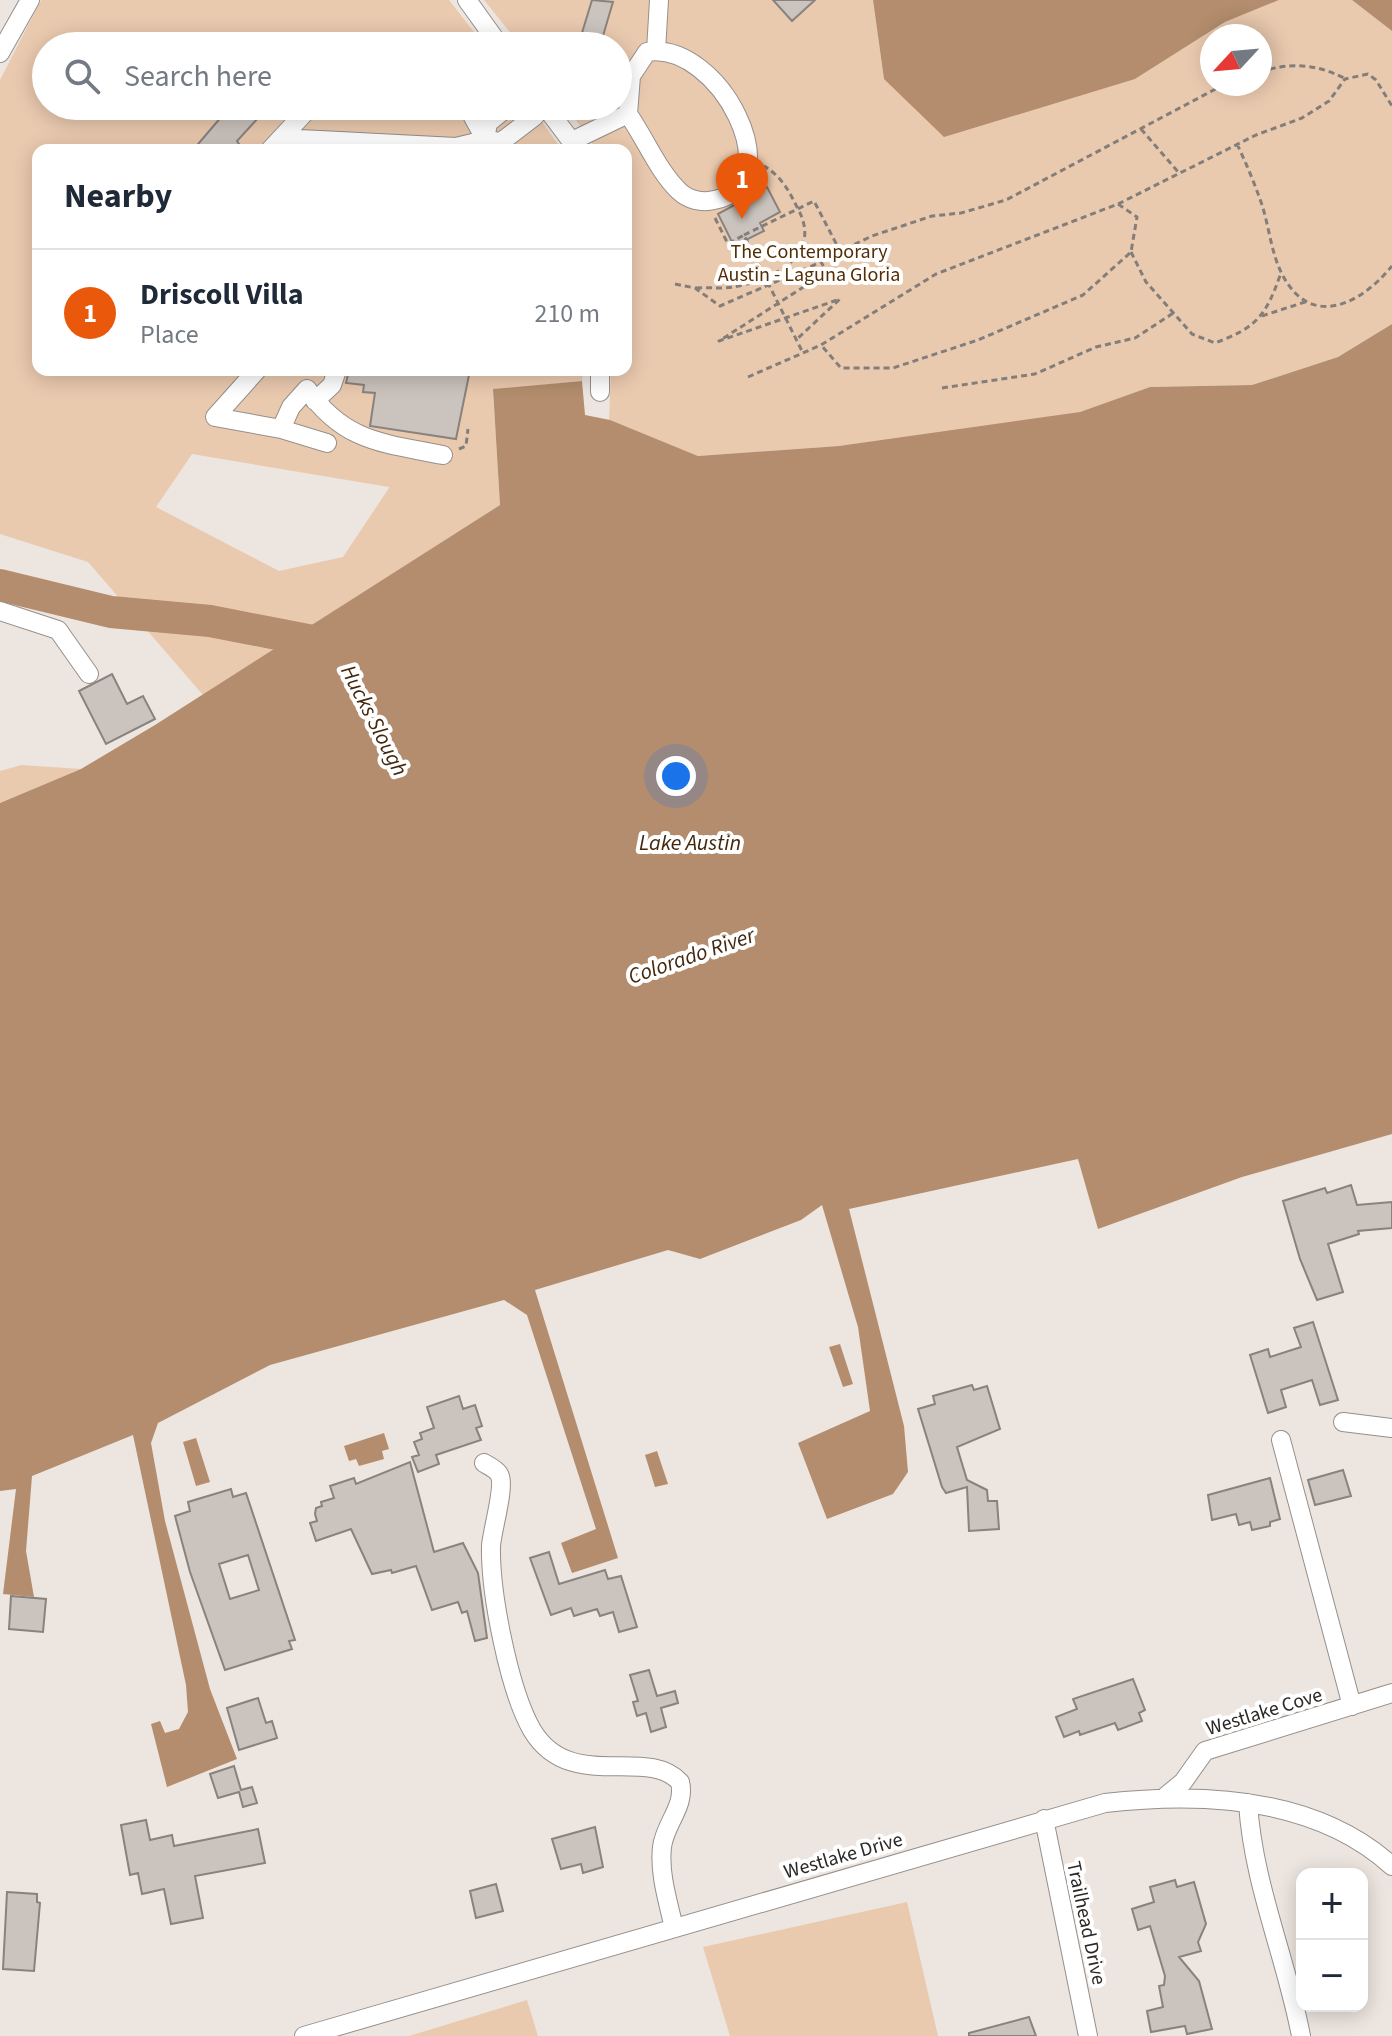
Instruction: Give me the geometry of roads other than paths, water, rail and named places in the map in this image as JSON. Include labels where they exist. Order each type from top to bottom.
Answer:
[{"type":"street","points":[[0,53],[30,0]]},
{"type":"street","points":[[467,0],[490,32]]},
{"type":"street","points":[[656,51],[659,0]]},
{"type":"street","points":[[632,74],[647,52],[656,51],[689,59],[707,71],[729,102],[750,161],[748,172],[735,190],[706,201],[687,198],[679,192],[632,120]]},
{"type":"street","points":[[276,144],[298,120]]},
{"type":"street","points":[[475,120],[489,144]]},
{"type":"street","points":[[490,144],[488,123],[492,120]]},
{"type":"street","points":[[494,144],[530,120]]},
{"type":"street","points":[[556,120],[575,144]]},
{"type":"street","points":[[578,144],[618,120]]},
{"type":"street","points":[[252,376],[215,417],[281,429],[327,443]]},
{"type":"street","points":[[281,429],[291,407],[309,386],[332,385],[335,376]]},
{"type":"street","points":[[600,376],[600,392]]},
{"type":"street","points":[[309,386],[327,414],[365,440],[449,453]]},
{"type":"street","points":[[0,611],[58,630],[89,674]]},
{"type":"street","points":[[1343,1422],[1392,1428]]},
{"type":"street","points":[[1281,1440],[1352,1706]]},
{"type":"street","points":[[484,1463],[498,1472],[502,1484],[491,1547],[495,1604],[522,1710],[534,1733],[562,1760],[662,1770],[680,1782],[683,1794],[662,1843],[662,1870],[674,1928]]},
{"type":"street","name":"Westlake Cove","points":[[1166,1796],[1183,1782],[1205,1751],[1392,1693]]},
{"type":"street","name":"Westlake Drive","points":[[304,2036],[1105,1803],[1166,1796],[1248,1803],[1330,1825],[1361,1841],[1392,1866]]},
{"type":"street","points":[[1248,1803],[1250,1841],[1267,1914],[1289,1975],[1301,2036]]},
{"type":"street","name":"Trailhead Drive","points":[[1044,1819],[1088,2036]]},
{"type":"water","points":[[873,0],[1279,0],[1222,24],[1200,24],[1200,38],[1135,79],[944,137],[884,79]]},
{"type":"water","points":[[1352,0],[1392,0],[1392,31]]},
{"type":"water","name":"Lake Austin","points":[[1392,324],[1392,1134],[1242,1177],[1098,1229],[1078,1159],[849,1209],[904,1426],[908,1472],[893,1494],[827,1519],[798,1443],[870,1411],[858,1327],[822,1205],[801,1220],[700,1259],[668,1250],[535,1290],[618,1558],[572,1573],[561,1543],[596,1529],[527,1315],[504,1300],[270,1365],[158,1423],[151,1443],[165,1521],[210,1689],[237,1759],[167,1787],[151,1724],[160,1721],[165,1733],[179,1729],[188,1712],[186,1685],[133,1435],[32,1476],[26,1551],[34,1597],[3,1594],[16,1489],[0,1491],[0,803],[81,769],[155,725],[500,505],[493,389],[582,381],[585,415],[610,420],[698,456],[839,446],[1080,412],[1150,387],[1252,385],[1338,357]]},
{"type":"water","points":[[840,1344],[853,1384],[843,1387],[829,1347]]},
{"type":"water","points":[[384,1433],[389,1449],[382,1451],[384,1459],[359,1466],[356,1459],[349,1461],[344,1446]]},
{"type":"water","points":[[196,1438],[210,1482],[196,1486],[183,1442]]},
{"type":"water","points":[[657,1451],[668,1484],[655,1487],[645,1455]]},
{"type":"waterway","name":"Hucks Slough","points":[[0,585],[111,612],[210,621],[323,643],[333,650]]},
{"type":"place","name":"Driscoll Villa","points":[[742,219]]},
{"type":"park label","name":"The Contemporary Austin - Laguna Gloria","points":[[809,262]]},
{"type":"water label","name":"Colorado River","points":[[691,955]]}]
